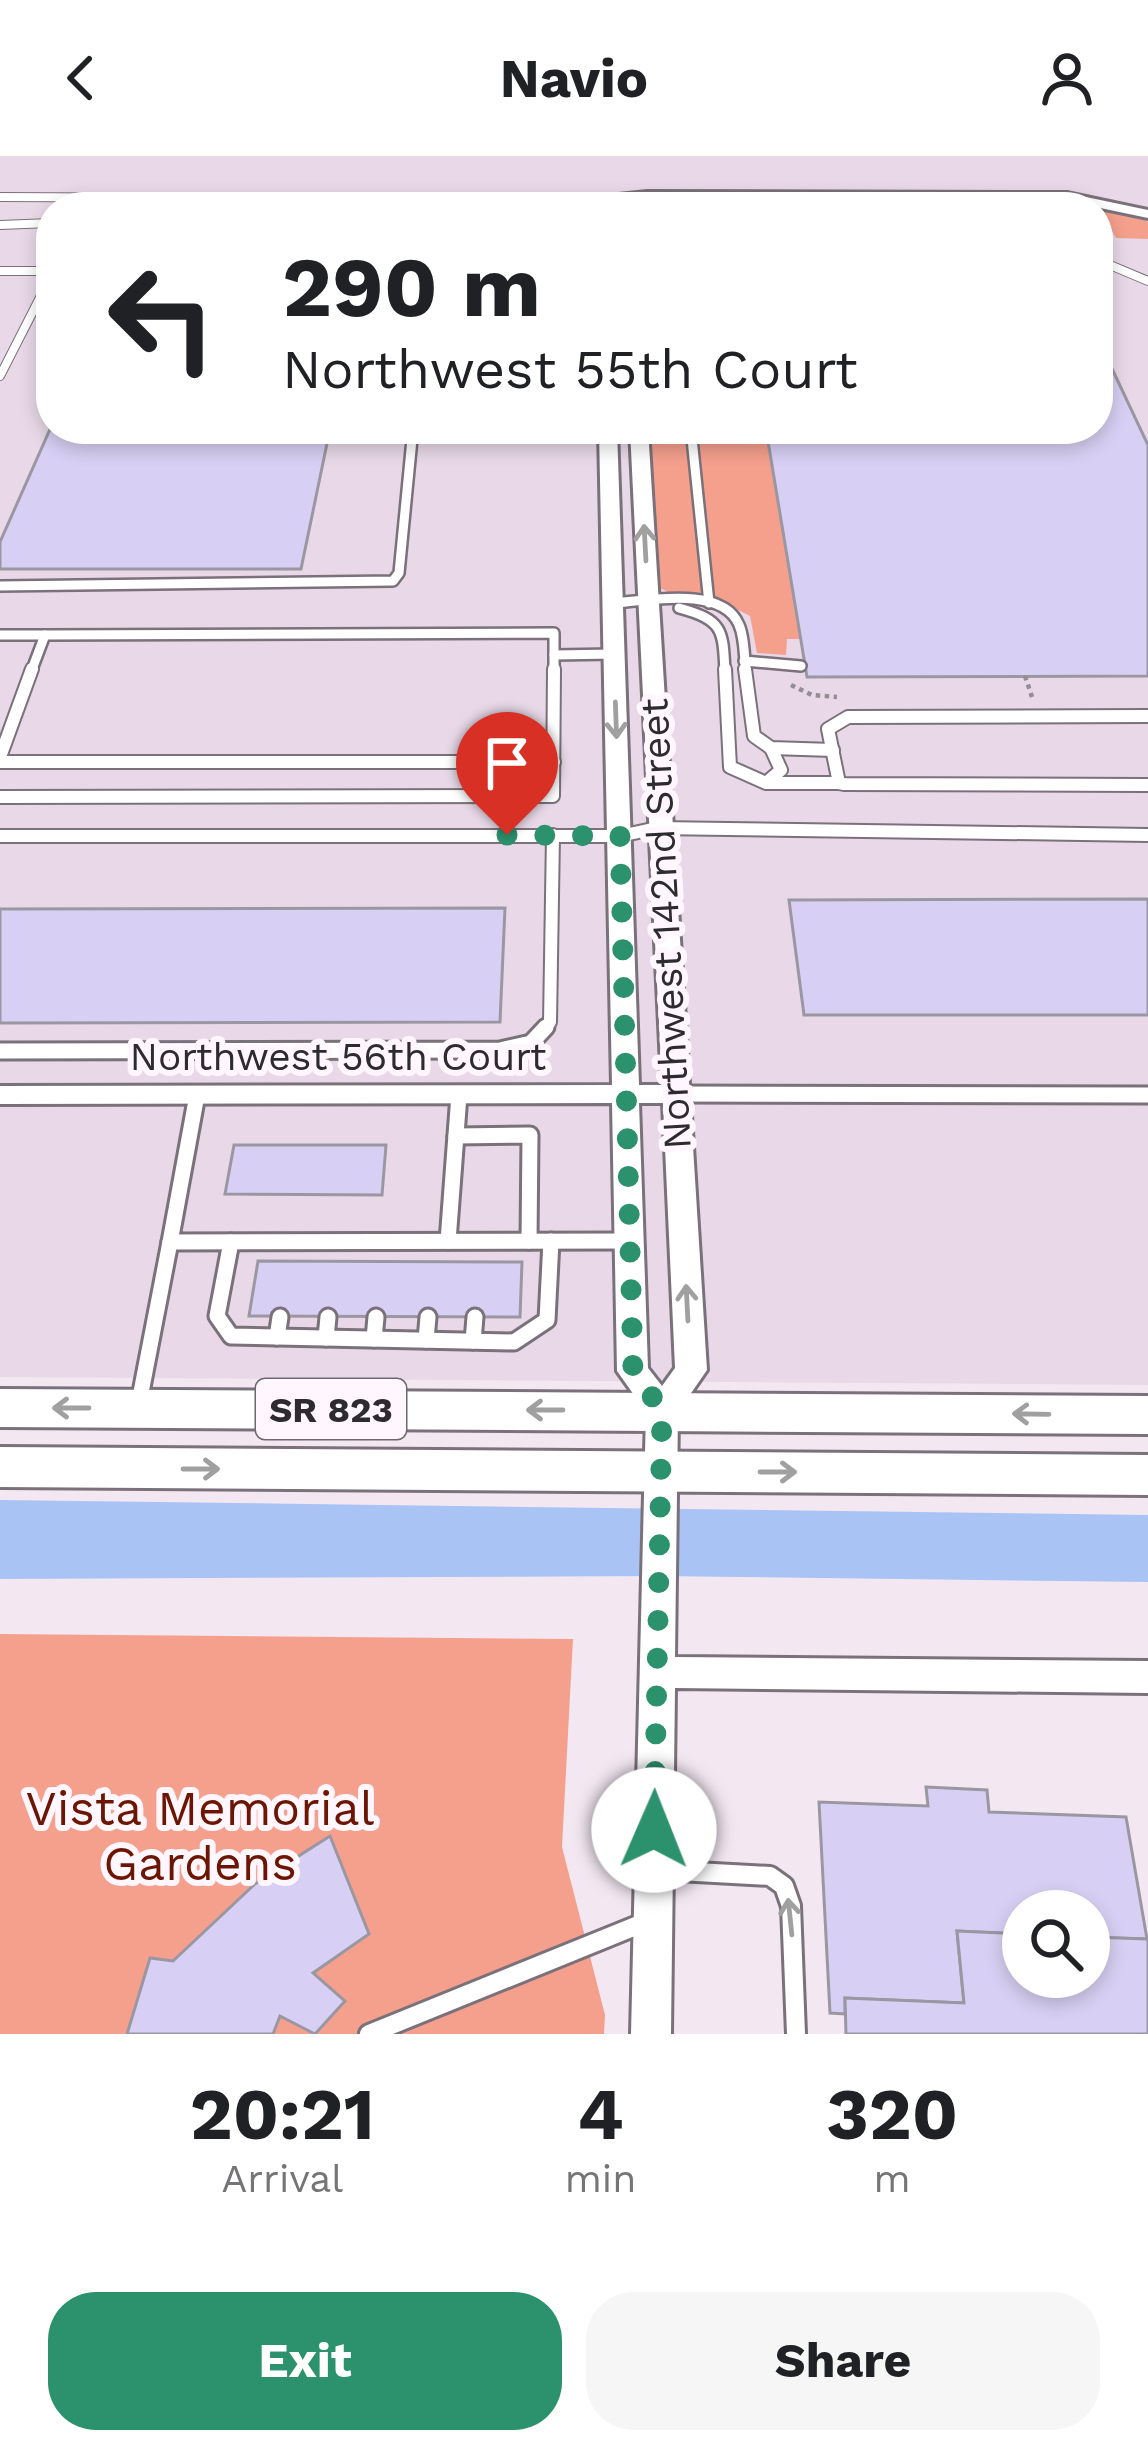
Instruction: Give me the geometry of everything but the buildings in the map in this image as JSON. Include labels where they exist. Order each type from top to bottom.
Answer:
[{"type":"main road","name":"SR 823","points":[[0,1408],[1148,1415]]},
{"type":"main road","name":"SR 823","points":[[0,1467],[661,1484],[1148,1475]]},
{"type":"street","points":[[1113,206],[1144,212]]},
{"type":"street","name":"Northwest 142nd Street","points":[[609,444],[633,1371],[662,1410]]},
{"type":"street","name":"Northwest 142nd Street","points":[[640,444],[656,602],[657,828],[691,1370],[662,1410],[651,2034]]},
{"type":"street","name":"Northwest 56th Court","points":[[0,1095],[675,1094]]},
{"type":"street","points":[[657,1672],[1148,1677]]},
{"type":"lane","points":[[0,197],[36,197]]},
{"type":"lane","points":[[0,221],[36,223]]},
{"type":"lane","points":[[1113,266],[1148,281]]},
{"type":"lane","points":[[0,271],[36,273]]},
{"type":"lane","points":[[0,376],[36,304]]},
{"type":"lane","points":[[0,586],[393,581],[399,573],[411,444]]},
{"type":"lane","points":[[693,444],[709,603]]},
{"type":"lane","points":[[656,602],[709,616],[723,635],[730,766],[749,780],[1148,785]]},
{"type":"lane","points":[[614,603],[709,603],[740,623],[754,736],[771,748],[781,770],[766,782]]},
{"type":"lane","points":[[0,635],[554,634],[554,796],[0,797]]},
{"type":"lane","points":[[45,635],[0,759],[554,762]]},
{"type":"lane","points":[[554,655],[614,654]]},
{"type":"lane","points":[[744,661],[801,666]]},
{"type":"lane","points":[[839,782],[829,729],[839,717],[1148,716]]},
{"type":"lane","points":[[771,748],[833,750]]},
{"type":"lane","points":[[0,836],[620,836],[657,828],[1148,836]]},
{"type":"lane","points":[[0,1051],[500,1050],[531,1043],[550,1022],[553,835]]},
{"type":"lane","points":[[675,1094],[1148,1095]]},
{"type":"lane","points":[[137,1409],[197,1095]]},
{"type":"lane","points":[[431,1262],[441,1241],[459,1095]]},
{"type":"lane","points":[[456,1136],[530,1136],[529,1241]]},
{"type":"lane","points":[[478,1262],[480,1241]]},
{"type":"lane","points":[[231,1242],[217,1316],[231,1336],[514,1342],[547,1320],[551,1241]]},
{"type":"lane","points":[[170,1242],[631,1241]]},
{"type":"lane","points":[[290,1261],[294,1242]]},
{"type":"lane","points":[[335,1262],[337,1242]]},
{"type":"lane","points":[[382,1262],[385,1242]]},
{"type":"lane","points":[[277,1337],[280,1317]]},
{"type":"lane","points":[[326,1338],[328,1317]]},
{"type":"lane","points":[[374,1339],[376,1317]]},
{"type":"lane","points":[[426,1340],[428,1317]]},
{"type":"lane","points":[[473,1341],[475,1317]]},
{"type":"lane","points":[[653,1870],[770,1876],[784,1886],[791,1906],[796,2034]]},
{"type":"lane","points":[[369,2034],[653,1919]]},
{"type":"path","points":[[1025,676],[1032,697]]},
{"type":"shaded area","points":[[0,156],[1148,156],[1148,1385],[0,1377]]},
{"type":"green space","points":[[1113,210],[1148,222],[1148,239],[1116,238]]},
{"type":"green space","points":[[650,444],[768,444],[801,639],[787,639],[786,655],[757,653],[750,616],[715,598],[672,594],[658,587]]},
{"type":"green space","name":"Vista Memorial Gardens","points":[[0,1634],[573,1639],[562,1847],[605,2015],[604,2034],[0,2034]]},
{"type":"water","points":[[0,1500],[1148,1515],[1148,1582],[655,1576],[0,1579]]},
{"type":"route","points":[[507,835],[620,836],[633,1371],[662,1410],[654,1830]]}]
